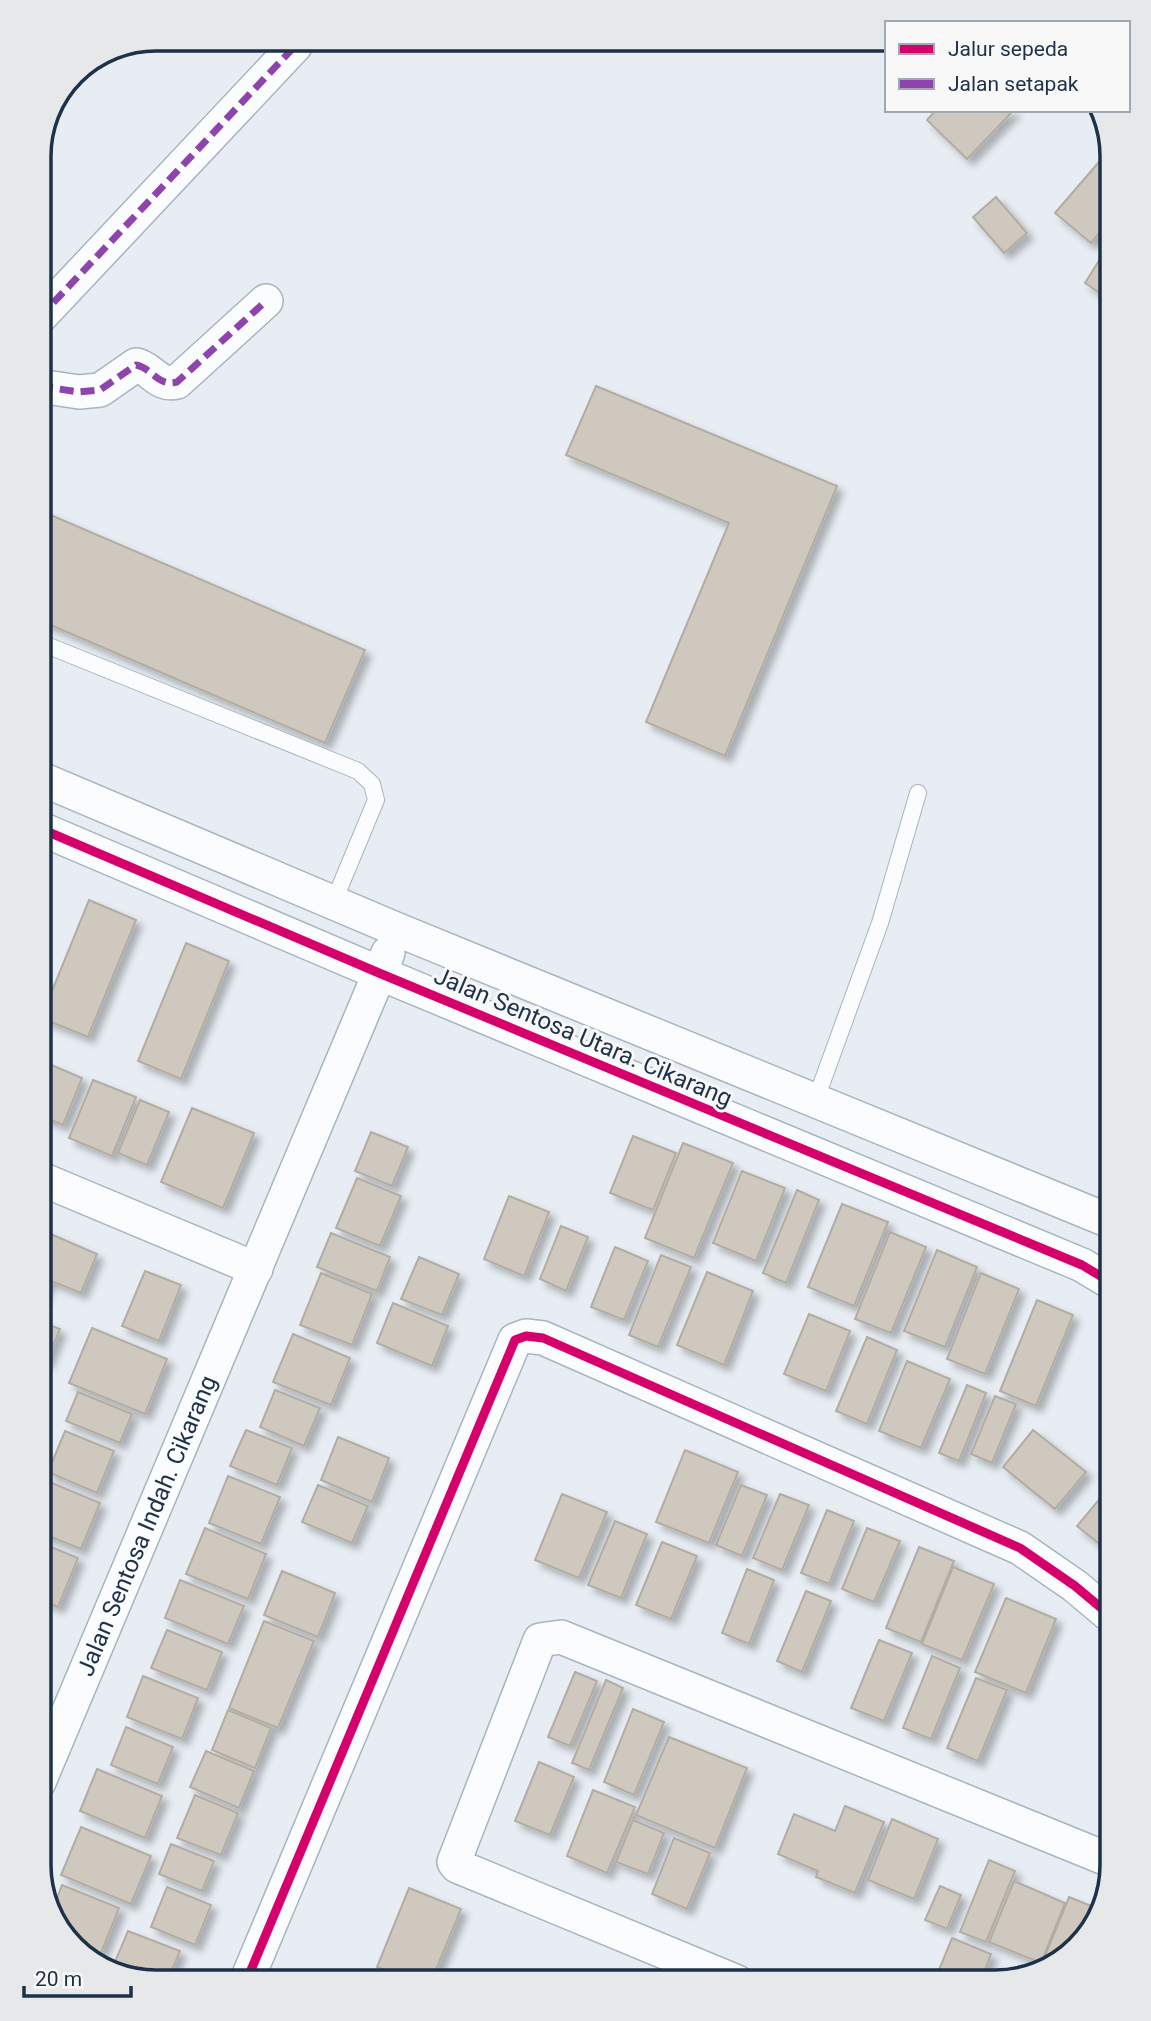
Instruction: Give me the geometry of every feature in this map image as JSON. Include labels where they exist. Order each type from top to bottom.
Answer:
[{"type":"street","points":[[51,305],[290,51]]},
{"type":"street","points":[[51,388],[79,393],[100,390],[136,365],[143,366],[168,384],[177,382],[266,301]]},
{"type":"street","name":"Jalan Sentosa Utara. Cikarang","points":[[51,783],[398,930],[1100,1217]]},
{"type":"street","name":"Jalan Sentosa Utara. Cikarang","points":[[51,833],[379,973],[1082,1265],[1100,1276]]},
{"type":"street","name":"Jalan Sentosa Indah. Cikarang","points":[[51,1751],[398,930]]},
{"type":"street","points":[[51,1183],[256,1269]]},
{"type":"street","points":[[251,1970],[515,1340],[526,1336],[543,1338],[1020,1548],[1076,1586],[1100,1607]]},
{"type":"street","points":[[708,1970],[457,1867],[454,1862],[540,1640],[561,1637],[1100,1856]]},
{"type":"lane","points":[[51,647],[358,771],[372,784],[376,800],[334,901]]},
{"type":"lane","points":[[816,1099],[880,923],[918,793]]},
{"type":"building","points":[[934,112],[1012,112],[967,159],[927,120]]},
{"type":"building","points":[[1100,161],[1100,232],[1091,243],[1055,213]]},
{"type":"building","points":[[996,197],[1027,233],[1004,253],[973,217]]},
{"type":"building","points":[[1100,259],[1100,293],[1085,283]]},
{"type":"building","points":[[596,386],[837,486],[725,756],[646,722],[729,523],[566,455]]},
{"type":"building","points":[[51,515],[365,650],[325,743],[51,625]]},
{"type":"building","points":[[89,900],[136,920],[88,1037],[51,1022],[51,993]]},
{"type":"building","points":[[186,943],[229,961],[181,1079],[138,1061]]},
{"type":"building","points":[[51,1065],[82,1078],[63,1125],[51,1120]]},
{"type":"building","points":[[93,1080],[136,1097],[112,1156],[69,1138]]},
{"type":"building","points":[[140,1100],[169,1112],[147,1165],[118,1153]]},
{"type":"building","points":[[192,1108],[254,1133],[223,1208],[161,1182]]},
{"type":"building","points":[[371,1132],[408,1147],[392,1186],[355,1171]]},
{"type":"building","points":[[633,1136],[676,1153],[653,1210],[610,1193]]},
{"type":"building","points":[[683,1143],[733,1163],[694,1258],[645,1238]]},
{"type":"building","points":[[742,1171],[785,1188],[756,1261],[713,1243]]},
{"type":"building","points":[[357,1178],[401,1196],[380,1246],[336,1228]]},
{"type":"building","points":[[797,1190],[819,1200],[786,1283],[763,1273]]},
{"type":"building","points":[[509,1196],[549,1212],[524,1276],[484,1259]]},
{"type":"building","points":[[842,1204],[888,1222],[854,1306],[808,1287]]},
{"type":"building","points":[[561,1226],[588,1237],[566,1291],[540,1279]]},
{"type":"building","points":[[890,1232],[926,1247],[891,1333],[855,1319]]},
{"type":"building","points":[[331,1233],[390,1257],[377,1291],[317,1267]]},
{"type":"building","points":[[51,1234],[97,1254],[81,1293],[51,1281]]},
{"type":"building","points":[[615,1247],[648,1261],[624,1320],[591,1307]]},
{"type":"building","points":[[937,1250],[977,1267],[945,1347],[904,1331]]},
{"type":"building","points":[[661,1255],[691,1267],[658,1347],[629,1335]]},
{"type":"building","points":[[419,1257],[459,1274],[442,1315],[401,1299]]},
{"type":"building","points":[[145,1271],[181,1285],[159,1341],[122,1326]]},
{"type":"building","points":[[707,1272],[753,1291],[724,1365],[677,1345]]},
{"type":"building","points":[[321,1273],[372,1294],[352,1345],[300,1325]]},
{"type":"building","points":[[981,1273],[1019,1289],[985,1374],[947,1359]]},
{"type":"building","points":[[1037,1300],[1073,1315],[1036,1406],[1000,1391]]},
{"type":"building","points":[[393,1303],[448,1326],[432,1366],[377,1343]]},
{"type":"building","points":[[809,1314],[850,1331],[826,1391],[784,1374]]},
{"type":"building","points":[[51,1326],[60,1329],[51,1351]]},
{"type":"building","points":[[92,1328],[167,1359],[145,1414],[69,1383]]},
{"type":"building","points":[[293,1334],[350,1358],[331,1405],[273,1382]]},
{"type":"building","points":[[867,1337],[897,1350],[867,1424],[836,1411]]},
{"type":"building","points":[[907,1361],[950,1379],[921,1448],[879,1431]]},
{"type":"building","points":[[967,1385],[986,1393],[959,1461],[939,1453]]},
{"type":"building","points":[[275,1390],[320,1408],[304,1446],[260,1427]]},
{"type":"building","points":[[78,1392],[132,1414],[120,1443],[66,1421]]},
{"type":"building","points":[[995,1396],[1016,1404],[992,1463],[971,1454]]},
{"type":"building","points":[[246,1430],[292,1448],[277,1485],[230,1466]]},
{"type":"building","points":[[1033,1430],[1086,1472],[1055,1509],[1003,1467]]},
{"type":"building","points":[[65,1431],[114,1451],[97,1493],[51,1473],[51,1465]]},
{"type":"building","points":[[338,1437],[389,1458],[372,1502],[321,1480]]},
{"type":"building","points":[[685,1450],[738,1472],[709,1543],[656,1522]]},
{"type":"building","points":[[228,1476],[280,1497],[261,1544],[209,1523]]},
{"type":"building","points":[[51,1483],[100,1503],[81,1549],[51,1537]]},
{"type":"building","points":[[318,1485],[368,1506],[352,1543],[302,1522]]},
{"type":"building","points":[[741,1485],[767,1495],[742,1556],[716,1545]]},
{"type":"building","points":[[562,1494],[607,1512],[579,1578],[535,1560]]},
{"type":"building","points":[[780,1494],[809,1505],[782,1570],[753,1558]]},
{"type":"building","points":[[1100,1498],[1100,1544],[1077,1526]]},
{"type":"building","points":[[827,1510],[854,1521],[829,1584],[801,1573]]},
{"type":"building","points":[[615,1521],[647,1534],[621,1598],[588,1585]]},
{"type":"building","points":[[205,1528],[266,1554],[248,1599],[186,1574]]},
{"type":"building","points":[[867,1528],[900,1541],[874,1602],[842,1589]]},
{"type":"building","points":[[662,1542],[697,1556],[671,1619],[636,1605]]},
{"type":"building","points":[[51,1547],[78,1558],[58,1607],[51,1604]]},
{"type":"building","points":[[919,1547],[954,1561],[921,1642],[886,1628]]},
{"type":"building","points":[[953,1567],[994,1584],[962,1660],[922,1644]]},
{"type":"building","points":[[747,1569],[774,1580],[749,1644],[722,1633]]},
{"type":"building","points":[[282,1571],[335,1593],[318,1637],[264,1615]]},
{"type":"building","points":[[180,1580],[244,1606],[228,1644],[165,1618]]},
{"type":"building","points":[[806,1591],[831,1601],[802,1672],[777,1661]]},
{"type":"building","points":[[1006,1598],[1056,1619],[1026,1693],[975,1672]]},
{"type":"building","points":[[264,1621],[314,1641],[278,1728],[229,1708]]},
{"type":"building","points":[[167,1630],[222,1652],[207,1690],[151,1668]]},
{"type":"building","points":[[879,1640],[912,1653],[884,1721],[851,1708]]},
{"type":"building","points":[[932,1656],[960,1668],[931,1739],[903,1728]]},
{"type":"building","points":[[575,1672],[597,1681],[570,1746],[548,1737]]},
{"type":"building","points":[[143,1676],[198,1698],[182,1739],[127,1717]]},
{"type":"building","points":[[976,1678],[1007,1690],[978,1761],[947,1748]]},
{"type":"building","points":[[606,1680],[623,1688],[589,1770],[572,1763]]},
{"type":"building","points":[[633,1709],[664,1722],[634,1795],[604,1782]]},
{"type":"building","points":[[228,1710],[271,1728],[255,1768],[212,1750]]},
{"type":"building","points":[[126,1727],[173,1747],[158,1784],[111,1765]]},
{"type":"building","points":[[669,1737],[747,1768],[715,1848],[636,1815]]},
{"type":"building","points":[[206,1751],[254,1771],[239,1808],[190,1787]]},
{"type":"building","points":[[539,1762],[574,1777],[550,1835],[515,1821]]},
{"type":"building","points":[[97,1769],[162,1796],[145,1838],[80,1811]]},
{"type":"building","points":[[593,1790],[635,1807],[607,1873],[567,1856]]},
{"type":"building","points":[[195,1795],[238,1813],[221,1855],[177,1838]]},
{"type":"building","points":[[845,1806],[884,1822],[855,1893],[816,1877],[818,1871],[778,1854],[794,1814],[835,1831]]},
{"type":"building","points":[[892,1819],[938,1839],[914,1899],[868,1880]]},
{"type":"building","points":[[633,1820],[664,1833],[648,1874],[616,1862]]},
{"type":"building","points":[[81,1827],[151,1856],[131,1904],[61,1875]]},
{"type":"building","points":[[674,1838],[710,1853],[687,1909],[652,1894]]},
{"type":"building","points":[[171,1844],[214,1861],[202,1891],[159,1874]]},
{"type":"building","points":[[989,1860],[1015,1871],[986,1942],[960,1932]]},
{"type":"building","points":[[1014,1881],[1065,1903],[1043,1959],[1037,1961],[989,1942]]},
{"type":"building","points":[[62,1885],[119,1908],[101,1953],[94,1950],[68,1924],[56,1900]]},
{"type":"building","points":[[940,1886],[961,1895],[947,1929],[925,1920]]},
{"type":"building","points":[[167,1887],[211,1905],[195,1945],[151,1927]]},
{"type":"building","points":[[409,1888],[461,1909],[436,1970],[385,1970],[377,1967]]},
{"type":"building","points":[[1069,1897],[1092,1906],[1079,1929],[1054,1953],[1044,1958]]},
{"type":"building","points":[[128,1931],[180,1951],[172,1970],[135,1968],[115,1962]]},
{"type":"building","points":[[952,1938],[991,1954],[985,1970],[939,1970]]},
{"type":"marked path","points":[[51,305],[290,51]]},
{"type":"marked path","points":[[51,388],[79,392],[100,390],[136,365],[160,380],[177,382],[266,301]]},
{"type":"cycle path","points":[[51,833],[379,973],[1082,1265],[1100,1276]]},
{"type":"cycle path","points":[[251,1970],[515,1340],[526,1336],[543,1338],[1020,1548],[1100,1607]]}]
